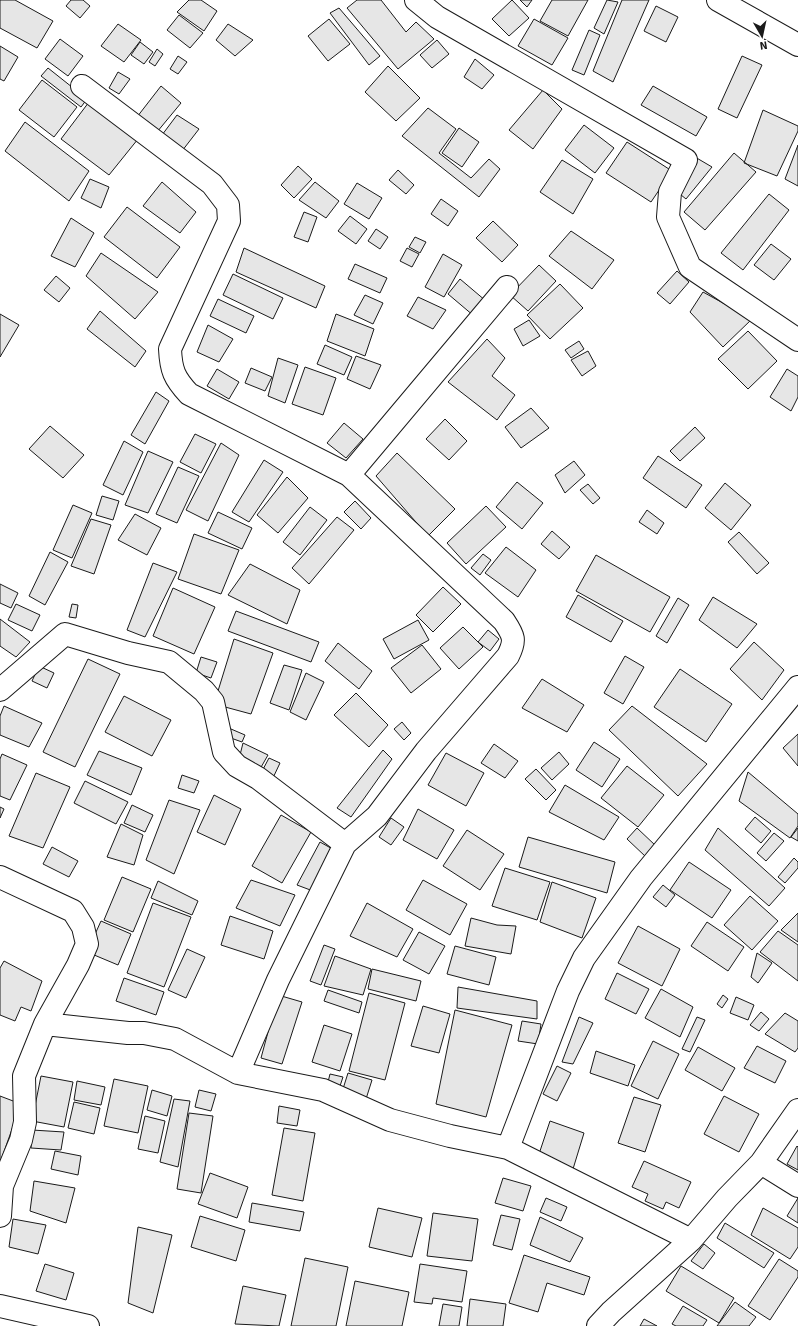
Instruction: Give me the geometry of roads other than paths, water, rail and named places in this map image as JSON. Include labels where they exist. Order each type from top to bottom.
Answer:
[{"type":"street","points":[[416,0],[436,17],[686,160],[670,192],[668,217],[690,267],[798,340]]},
{"type":"street","points":[[718,0],[798,45]]},
{"type":"street","points":[[82,86],[212,184],[228,205],[229,221],[170,349],[171,367],[178,382],[189,394],[349,475],[504,621],[512,633],[514,644],[508,656],[426,751],[377,816],[345,844],[278,980],[238,1073]]},
{"type":"street","points":[[349,475],[507,287]]},
{"type":"street","points":[[0,690],[65,634],[128,653],[169,662],[204,690],[212,702],[224,752],[237,766],[258,778],[345,844]]},
{"type":"street","points":[[508,1148],[568,991],[584,958],[641,878],[798,687]]},
{"type":"street","points":[[0,877],[73,911],[83,927],[87,944],[78,965],[46,1024],[24,1076],[25,1122],[21,1140],[1,1185],[0,1216]]},
{"type":"street","points":[[46,1024],[128,1034],[144,1033],[175,1039],[238,1073],[323,1090],[390,1120],[508,1148],[558,1171],[691,1240]]},
{"type":"street","points":[[598,1326],[611,1312],[691,1240],[727,1198],[762,1163],[798,1110]]},
{"type":"street","points":[[762,1163],[798,1186]]},
{"type":"street","points":[[0,1306],[88,1326]]}]
